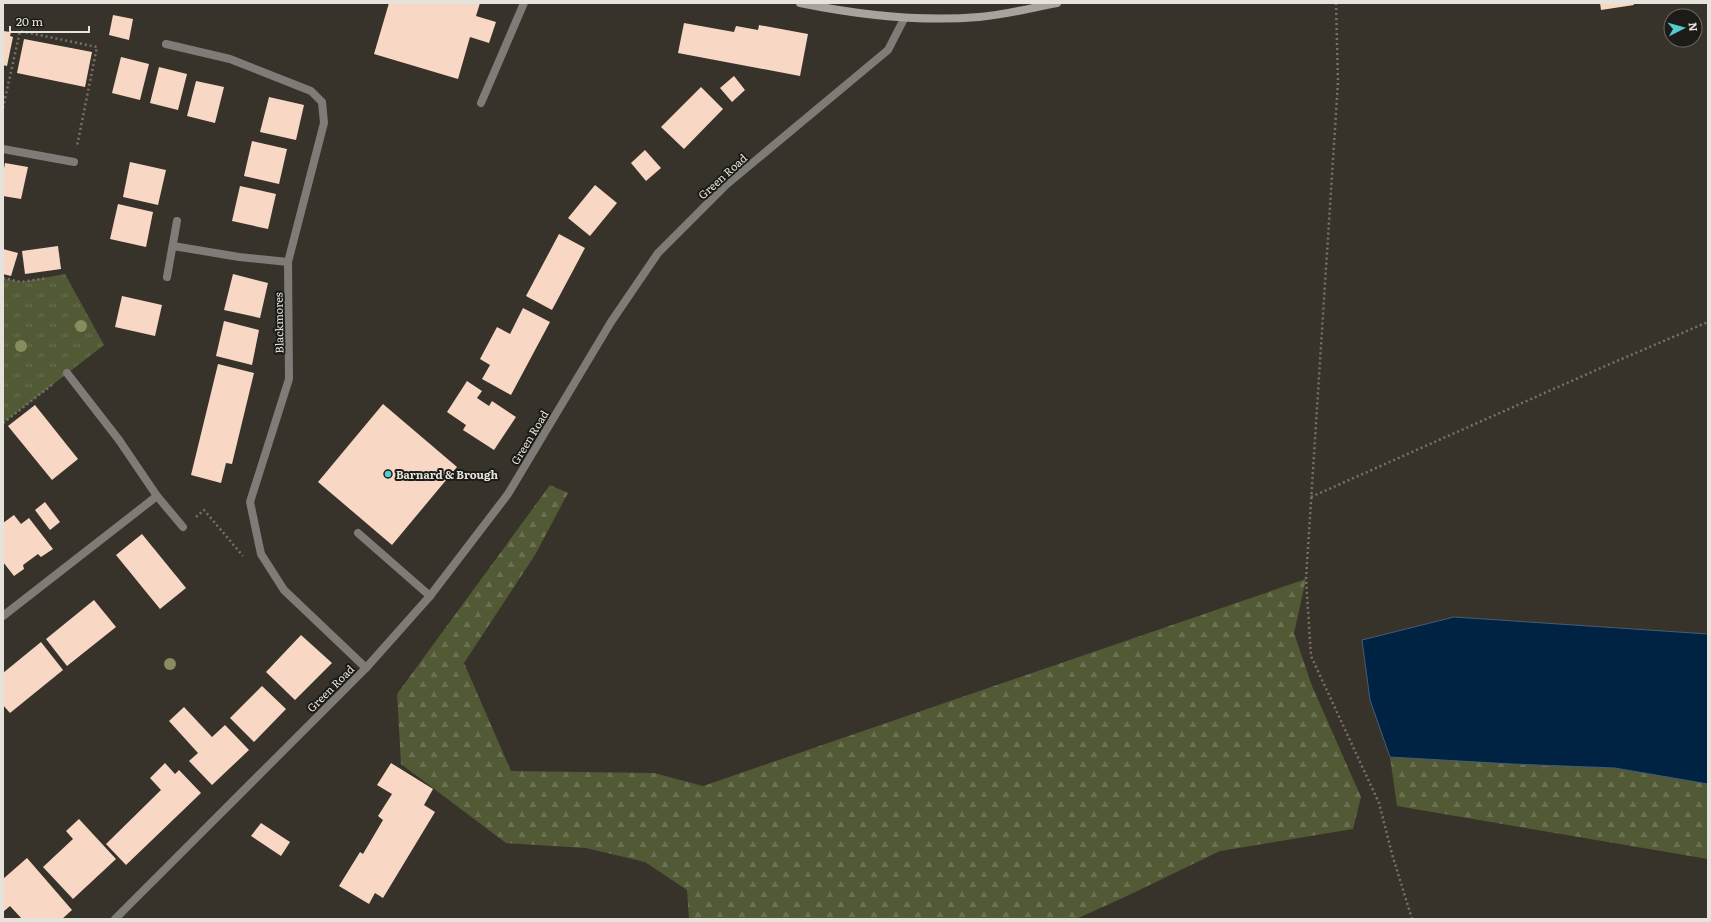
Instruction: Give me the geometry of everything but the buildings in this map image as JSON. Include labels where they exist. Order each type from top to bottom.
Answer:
[{"type":"main road","points":[[800,3],[904,19],[980,17],[1057,3]]},
{"type":"street","points":[[481,103],[524,3]]},
{"type":"street","name":"Green Road","points":[[115,919],[366,668],[430,596],[508,494],[610,322],[658,253],[726,185],[888,50],[904,19]]},
{"type":"street","name":"Blackmores","points":[[166,44],[230,59],[311,91],[322,102],[324,123],[288,262],[290,379],[250,502],[261,554],[284,590],[366,668]]},
{"type":"street","points":[[3,149],[74,162]]},
{"type":"street","points":[[167,277],[177,221]]},
{"type":"street","points":[[173,246],[239,257],[288,262]]},
{"type":"street","points":[[67,373],[119,440],[157,496],[183,527]]},
{"type":"street","points":[[3,616],[157,496]]},
{"type":"street","points":[[358,533],[430,596]]},
{"type":"path","points":[[1336,3],[1338,82],[1306,579],[1311,656],[1379,803],[1392,854],[1412,919]]},
{"type":"path","points":[[3,108],[20,31],[97,47],[74,162]]},
{"type":"path","points":[[3,278],[22,282],[47,278]]},
{"type":"path","points":[[1311,497],[1708,322]]},
{"type":"path","points":[[3,423],[67,373]]},
{"type":"path","points":[[183,527],[204,510],[242,556],[261,554]]},
{"type":"green space","points":[[65,274],[104,345],[3,423],[3,278],[21,282]]},
{"type":"green space","points":[[550,485],[568,493],[535,555],[464,663],[511,771],[654,773],[703,786],[1306,579],[1294,633],[1312,686],[1361,797],[1353,829],[1220,851],[1076,919],[689,919],[687,890],[645,862],[586,848],[506,843],[401,764],[397,694]]},
{"type":"green space","points":[[1390,757],[1615,768],[1708,784],[1708,859],[1397,806]]},
{"type":"water","points":[[1454,617],[1708,634],[1708,784],[1615,768],[1390,757],[1370,700],[1362,640]]},
{"type":"place","name":"Barnard & Brough","points":[[388,474]]}]
